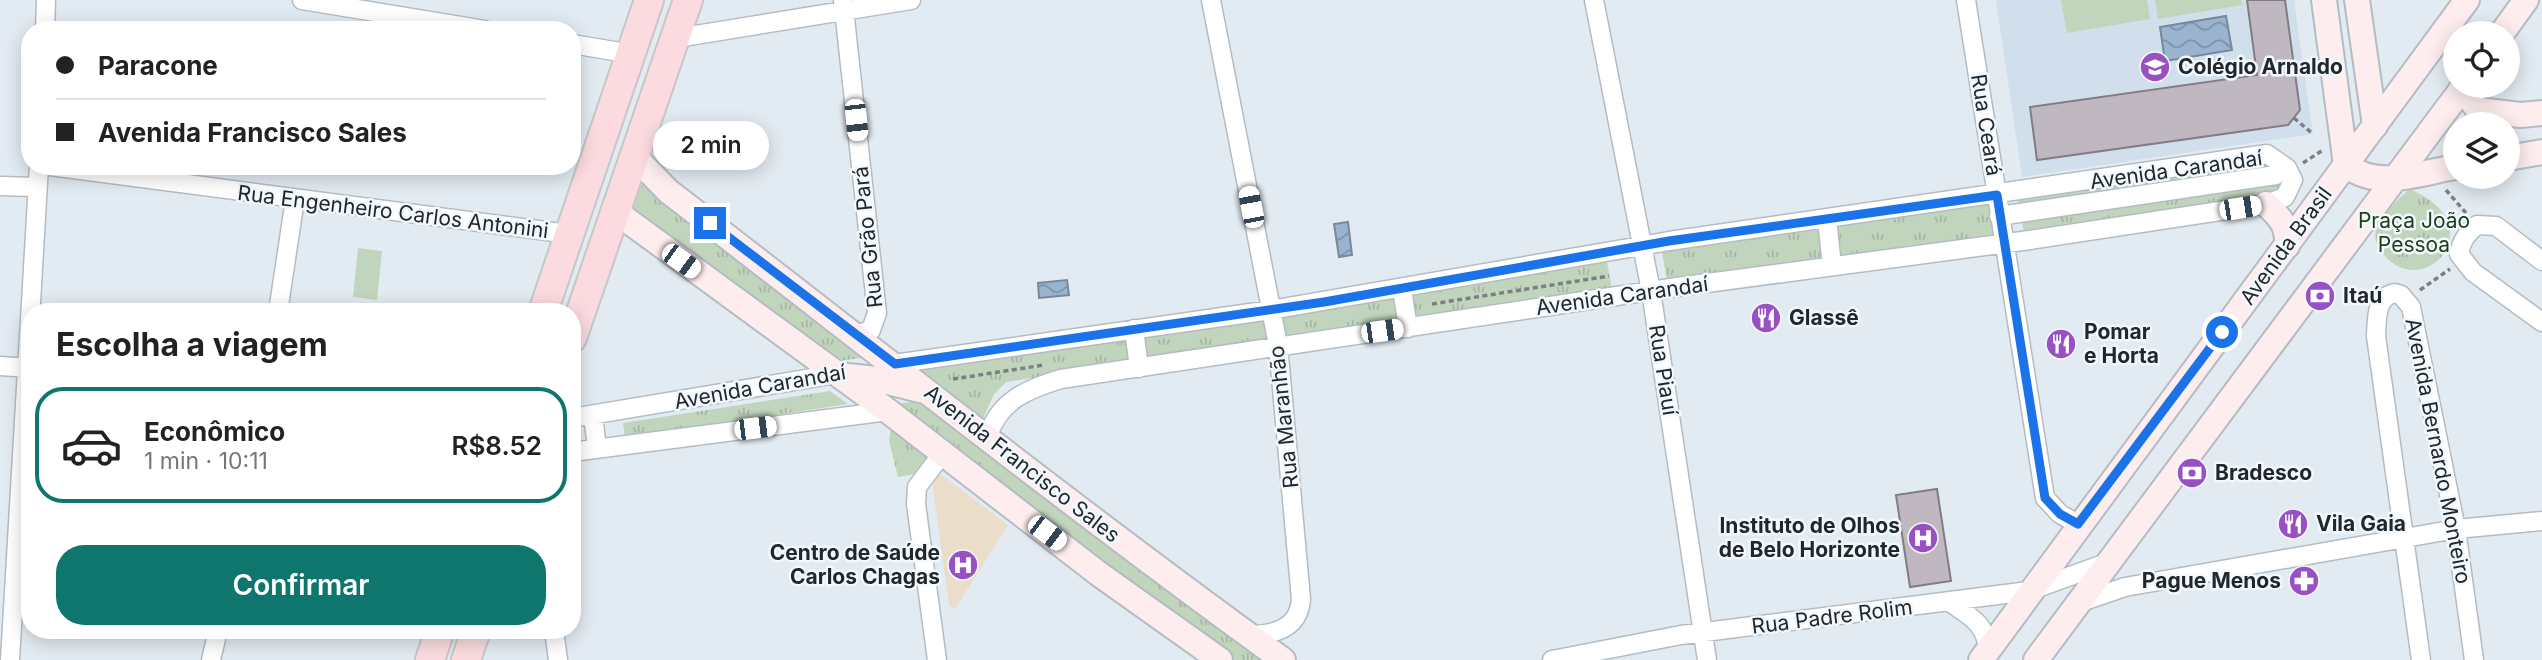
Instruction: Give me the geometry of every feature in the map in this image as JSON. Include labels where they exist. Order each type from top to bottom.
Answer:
[{"type":"main road","points":[[546,303],[649,0]]},
{"type":"main road","points":[[581,312],[688,0]]},
{"type":"main road","points":[[616,212],[605,201],[600,179],[619,119],[629,63]]},
{"type":"main road","points":[[430,660],[437,639]]},
{"type":"main road","points":[[466,660],[473,639]]},
{"type":"street","points":[[45,21],[46,0]]},
{"type":"street","points":[[302,0],[430,21]]},
{"type":"street","points":[[677,38],[843,5],[911,0]]},
{"type":"street","name":"Rua Maranhão","points":[[1211,0],[1278,345],[1300,611],[1294,622],[1283,629],[1267,635],[1248,635]]},
{"type":"street","name":"Rua Piauí","points":[[1594,0],[1651,291],[1707,660]]},
{"type":"street","name":"Rua Ceará","points":[[1966,0],[2045,498],[2060,514],[2078,524]]},
{"type":"street","points":[[2324,0],[2346,165],[2357,174],[2395,178],[2443,169]]},
{"type":"street","points":[[2357,0],[2375,125]]},
{"type":"street","name":"Avenida Brasil","points":[[1984,655],[2467,0]]},
{"type":"street","points":[[2511,21],[2526,0]]},
{"type":"street","name":"Rua Grão Pará","points":[[843,5],[877,313],[871,330],[855,335]]},
{"type":"street","points":[[581,47],[629,63]]},
{"type":"street","points":[[2036,660],[2455,98]]},
{"type":"street","points":[[2470,98],[2478,110],[2521,115],[2542,113]]},
{"type":"street","points":[[2520,156],[2542,152]]},
{"type":"street","name":"Avenida Carandaí","points":[[581,417],[895,364],[1402,289],[1642,246],[2267,154],[2293,180],[2285,197],[2266,204],[2003,244],[1278,345],[1061,379],[1040,385],[1003,406],[993,421],[988,436]]},
{"type":"street","name":"Avenida Francisco Sales","points":[[635,157],[668,191],[988,436],[1091,521],[1283,660]]},
{"type":"street","points":[[2000,216],[2282,171]]},
{"type":"street","points":[[30,303],[38,175]]},
{"type":"street","name":"Rua Engenheiro Carlos Antonini","points":[[117,175],[569,234]]},
{"type":"street","points":[[0,186],[36,187]]},
{"type":"street","points":[[279,303],[295,199]]},
{"type":"street","points":[[2266,204],[2281,218],[2288,231],[2287,246]]},
{"type":"street","name":"Avenida Francisco Sales","points":[[616,212],[888,411],[1068,549],[1220,660]]},
{"type":"street","points":[[1827,219],[1832,267]]},
{"type":"street","points":[[2542,261],[2496,226],[2477,225],[2464,238],[2459,254],[2464,261],[2542,322]]},
{"type":"street","points":[[1402,289],[1408,328]]},
{"type":"street","name":"Avenida Bernardo Monteiro","points":[[2421,660],[2376,336],[2378,310],[2389,294],[2401,295],[2411,307],[2456,528],[2474,660]]},
{"type":"street","points":[[1134,329],[1139,368]]},
{"type":"street","points":[[0,366],[21,367]]},
{"type":"street","points":[[834,374],[897,383],[936,397]]},
{"type":"street","name":"Avenida Carandaí","points":[[581,451],[888,411]]},
{"type":"street","points":[[593,415],[597,449]]},
{"type":"street","points":[[937,660],[916,505],[917,487],[942,454]]},
{"type":"street","points":[[10,660],[21,470]]},
{"type":"street","points":[[1068,549],[1091,521]]},
{"type":"street","points":[[2078,603],[2125,587],[2403,537],[2456,528],[2542,521]]},
{"type":"street","points":[[2115,554],[2115,575],[2125,587]]},
{"type":"street","name":"Rua Padre Rolim","points":[[1552,660],[1704,632],[1951,603],[2029,591],[2115,554]]},
{"type":"street","points":[[1951,603],[1978,621],[1987,635],[1984,655]]},
{"type":"street","points":[[211,660],[216,639]]},
{"type":"street","points":[[555,639],[558,660]]},
{"type":"path","points":[[2294,118],[2313,134]]},
{"type":"path","points":[[2282,171],[2316,156],[2342,129]]},
{"type":"path","points":[[2430,172],[2477,225]]},
{"type":"path","points":[[2411,307],[2421,287],[2464,261]]},
{"type":"shaded area","name":"Colégio Arnaldo","points":[[1996,0],[2294,0],[2313,134],[2022,177]]},
{"type":"shaded area","name":"Centro de Saúde Carlos Chagas","points":[[937,471],[1008,525],[955,609],[949,605],[931,475]]},
{"type":"green space","points":[[2061,0],[2147,0],[2150,19],[2067,33]]},
{"type":"green space","points":[[2155,0],[2241,0],[2242,5],[2158,19]]},
{"type":"green space","points":[[2266,160],[2282,172],[2283,182],[2279,193],[2025,238],[2017,194]]},
{"type":"green space","points":[[634,179],[867,357],[832,362],[627,208]]},
{"type":"green space","name":"Praça João Pessoa","points":[[2409,189],[2435,204],[2447,221],[2450,238],[2444,253],[2432,265],[2417,270],[2399,267],[2383,254],[2375,236],[2381,219]]},
{"type":"green space","points":[[1990,203],[1995,236],[1837,259],[1832,225]]},
{"type":"green space","points":[[1821,226],[1827,261],[1667,282],[1662,251]]},
{"type":"green space","points":[[358,248],[382,251],[377,300],[353,297]]},
{"type":"green space","points":[[1607,262],[1612,289],[1414,321],[1411,295]]},
{"type":"green space","points":[[1397,296],[1401,322],[1283,338],[1278,315]]},
{"type":"green space","points":[[1267,315],[1271,341],[1147,361],[1143,335]]},
{"type":"green space","points":[[1130,340],[1132,363],[1006,382],[994,394],[982,421],[915,368]]},
{"type":"green space","points":[[830,391],[848,404],[625,438],[623,423]]},
{"type":"green space","points":[[924,400],[1270,660],[1235,660],[939,442],[915,474],[898,477],[889,441],[896,404]]},
{"type":"water","points":[[2226,16],[2232,50],[2165,61],[2160,27]]},
{"type":"water","points":[[1348,222],[1352,255],[1339,257],[1334,224]]},
{"type":"water","points":[[1067,280],[1069,295],[1039,298],[1038,283]]},
{"type":"building","points":[[2247,0],[2285,0],[2300,110],[2288,125],[2037,160],[2030,107],[2257,75]]},
{"type":"building","name":"Instituto de Olhos de Belo Horizonte","points":[[1937,489],[1951,581],[1910,587],[1896,495]]},
{"type":"place","name":"Colégio Arnaldo","points":[[2155,67]]},
{"type":"place","name":"Itaú","points":[[2320,296]]},
{"type":"place","name":"Glassê","points":[[1766,318]]},
{"type":"place","name":"Pomar e Horta","points":[[2061,344]]},
{"type":"place","name":"Bradesco","points":[[2192,473]]},
{"type":"place","name":"Vila Gaia","points":[[2293,524]]},
{"type":"place","name":"Instituto de Olhos de Belo Horizonte","points":[[1923,538]]},
{"type":"place","name":"Centro de Saúde Carlos Chagas","points":[[963,565]]},
{"type":"place","name":"Pague Menos","points":[[2304,581]]},
{"type":"route","points":[[710,223],[895,364],[1324,302],[1669,241],[1997,195],[2045,498],[2060,514],[2078,524],[2222,332]]}]
